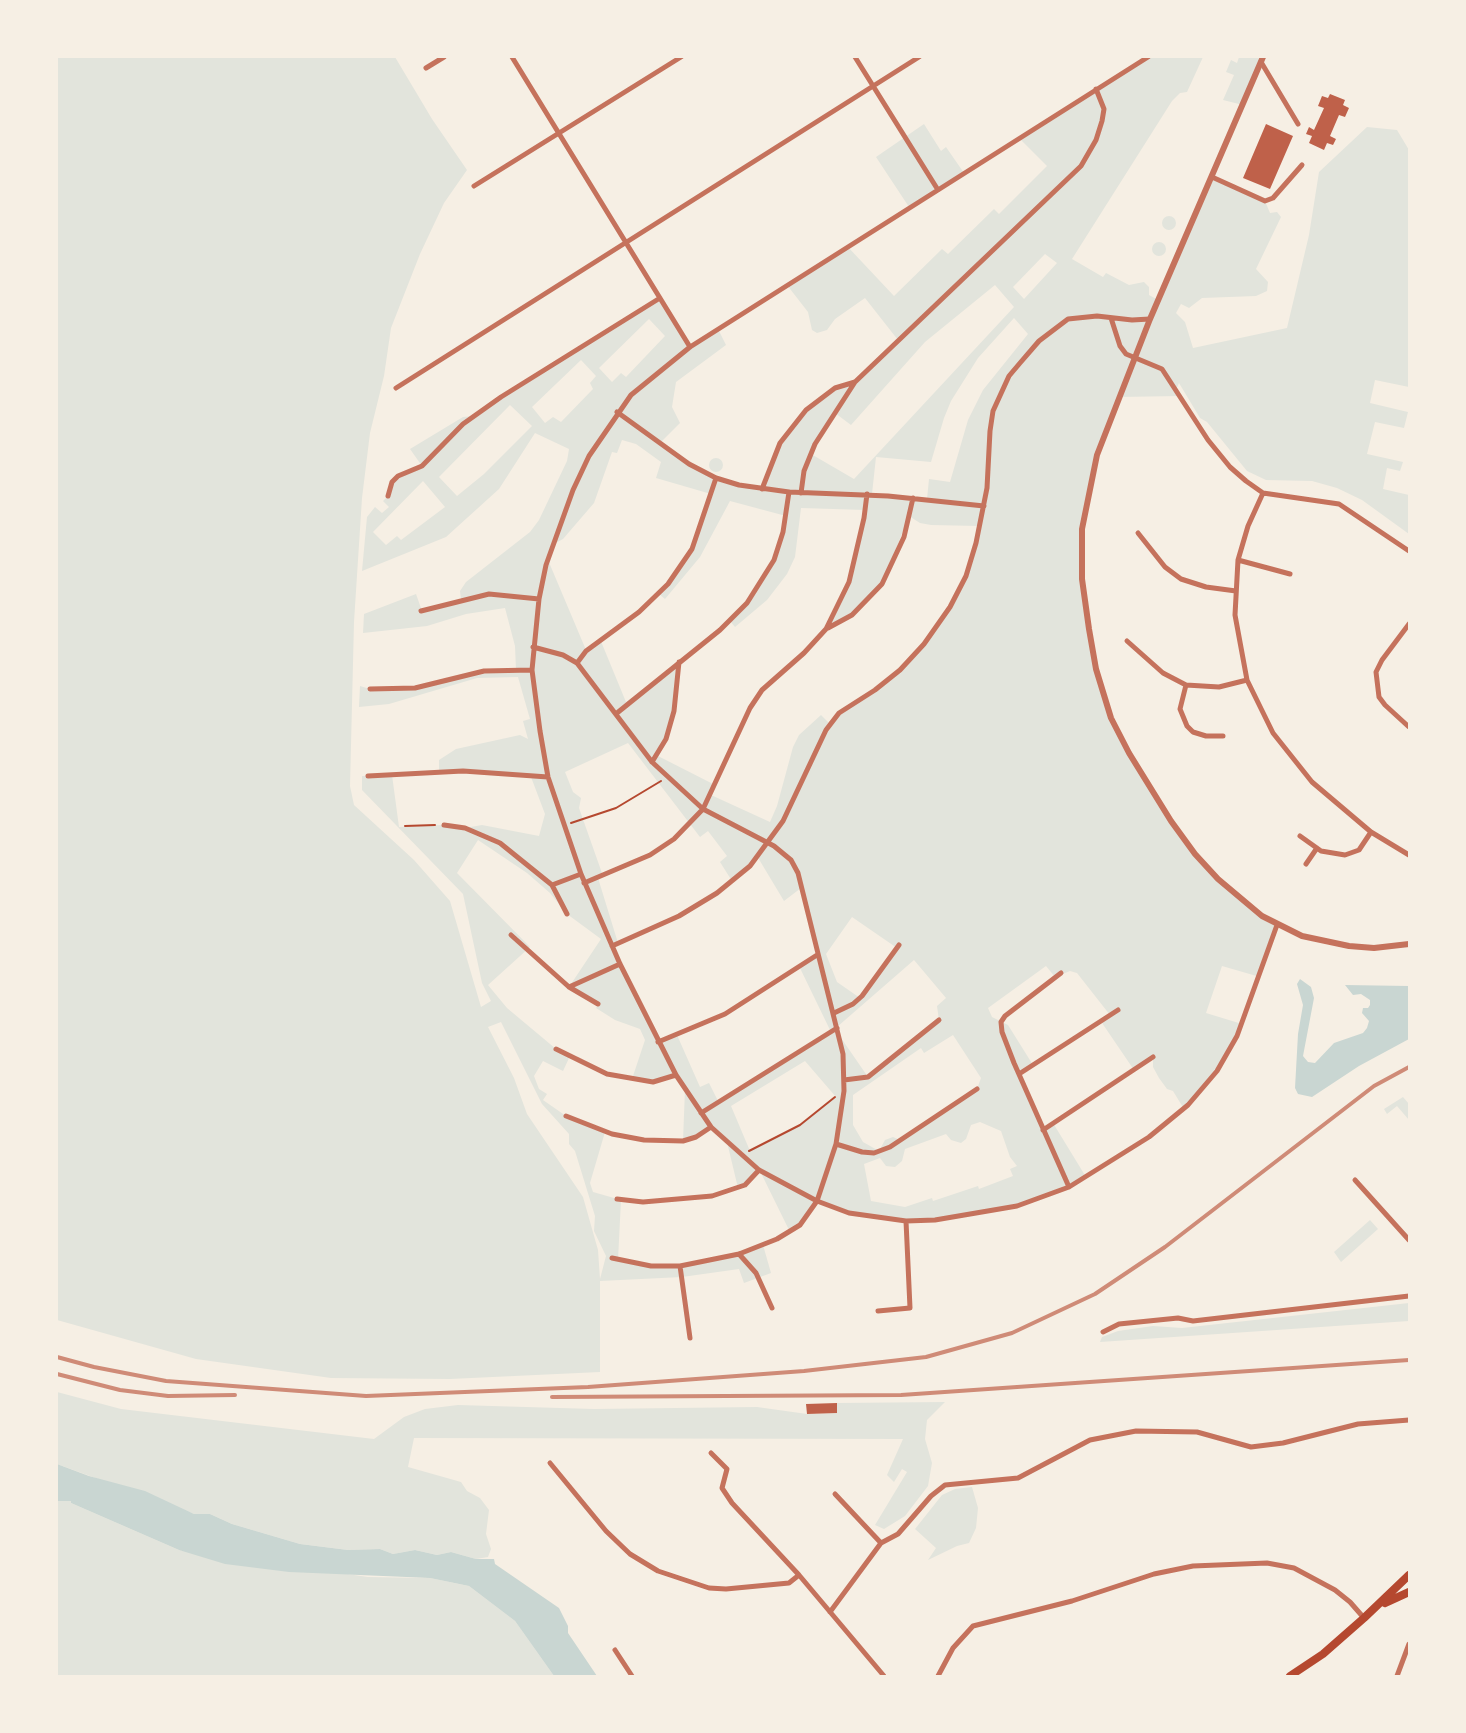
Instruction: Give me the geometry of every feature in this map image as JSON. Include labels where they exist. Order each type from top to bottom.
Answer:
[{"type":"main road","points":[[1290,1676],[1323,1654],[1408,1577]]},
{"type":"main road","points":[[1378,1606],[1409,1592]]},
{"type":"street","points":[[426,69],[444,57]]},
{"type":"street","points":[[512,57],[690,347]]},
{"type":"street","points":[[474,186],[681,57]]},
{"type":"street","points":[[855,57],[938,190]]},
{"type":"street","points":[[396,387],[919,57]]},
{"type":"street","points":[[1148,57],[690,347],[631,395],[590,456],[573,490],[546,565],[539,599],[532,670],[548,777],[563,826],[584,883],[620,964],[675,1075],[711,1127],[759,1170],[817,1201],[849,1212],[906,1221],[964,1217],[1017,1206],[1068,1187],[1149,1137],[1188,1105],[1217,1071],[1237,1036],[1277,925]]},
{"type":"street","points":[[1262,60],[1298,124]]},
{"type":"street","points":[[1262,60],[1150,319],[1097,455],[1082,529],[1082,579],[1096,669],[1111,718],[1147,786],[1195,854],[1242,902],[1277,925],[1302,936],[1349,946],[1409,944]]},
{"type":"street","points":[[801,493],[804,471],[815,444],[855,382],[1081,166],[1096,140],[1102,120],[1104,109],[1096,89]]},
{"type":"street","points":[[1212,177],[1265,201],[1273,198],[1302,165]]},
{"type":"street","points":[[388,496],[392,482],[398,476],[422,466],[468,420],[660,298]]},
{"type":"street","points":[[612,946],[679,916],[717,893],[750,866],[783,821],[826,730],[839,712],[875,690],[900,670],[924,644],[950,607],[966,576],[984,506],[991,421],[1000,392],[1009,376],[1039,341],[1068,319],[1097,316],[1150,319]]},
{"type":"street","points":[[1111,318],[1120,346],[1126,354],[1162,369],[1208,440],[1230,467],[1263,493],[1339,504],[1409,551]]},
{"type":"street","points":[[762,489],[780,443],[806,410],[835,388],[855,382]]},
{"type":"street","points":[[618,412],[666,448],[716,478],[762,489],[789,492],[867,494],[984,506]]},
{"type":"street","points":[[577,663],[586,651],[639,612],[668,584],[692,549],[716,478]]},
{"type":"street","points":[[617,714],[730,621],[764,580],[783,532],[789,492]]},
{"type":"street","points":[[1263,493],[1248,526],[1238,560],[1235,615],[1247,680],[1273,733],[1292,760],[1312,782],[1371,832],[1409,855]]},
{"type":"street","points":[[584,883],[650,855],[674,839],[703,809],[750,708],[762,690],[804,653],[826,629],[849,582],[864,518],[867,494]]},
{"type":"street","points":[[826,629],[852,615],[882,584],[904,537],[913,498]]},
{"type":"street","points":[[1138,534],[1165,567],[1181,579],[1206,587],[1236,591]]},
{"type":"street","points":[[1238,560],[1290,574]]},
{"type":"street","points":[[421,611],[489,594],[539,599]]},
{"type":"street","points":[[1409,624],[1382,660],[1376,672],[1379,696],[1385,705],[1409,727]]},
{"type":"street","points":[[1127,641],[1163,673],[1186,685],[1219,687],[1247,680]]},
{"type":"street","points":[[533,647],[563,655],[577,663],[652,762],[703,809],[768,843],[791,860],[798,873],[843,1054],[844,1090],[836,1144],[817,1201],[800,1225],[777,1239],[739,1254],[680,1266],[640,1265],[612,1258]]},
{"type":"street","points":[[652,762],[666,739],[674,711],[680,662]]},
{"type":"street","points":[[370,689],[415,688],[484,670],[532,670]]},
{"type":"street","points":[[1186,685],[1180,710],[1187,726],[1193,732],[1206,736],[1223,736]]},
{"type":"street","points":[[368,776],[463,771],[548,777]]},
{"type":"street","points":[[444,825],[465,828],[500,843],[552,885],[567,914]]},
{"type":"street","points":[[1300,836],[1326,852],[1351,855],[1359,850],[1371,832]]},
{"type":"street","points":[[1306,864],[1317,848]]},
{"type":"street","points":[[552,885],[581,874]]},
{"type":"street","points":[[511,935],[569,987],[598,1004]]},
{"type":"street","points":[[834,1013],[854,1004],[862,996],[899,945]]},
{"type":"street","points":[[658,1042],[724,1014],[817,954]]},
{"type":"street","points":[[569,987],[620,964]]},
{"type":"street","points":[[1061,973],[1005,1016],[1001,1022],[1002,1032],[1019,1074],[1068,1187]]},
{"type":"street","points":[[1019,1074],[1119,1010]]},
{"type":"street","points":[[844,1080],[868,1077],[939,1020]]},
{"type":"street","points":[[701,1113],[837,1028]]},
{"type":"street","points":[[556,1049],[608,1074],[653,1082],[675,1075]]},
{"type":"street","points":[[1043,1130],[1153,1057]]},
{"type":"street","points":[[836,1144],[868,1153],[890,1148],[977,1089]]},
{"type":"street","points":[[566,1116],[612,1134],[673,1142],[696,1137],[711,1127]]},
{"type":"street","points":[[617,1199],[643,1202],[712,1196],[745,1185],[759,1170]]},
{"type":"street","points":[[1355,1180],[1409,1240]]},
{"type":"street","points":[[878,1311],[910,1308],[906,1221]]},
{"type":"street","points":[[739,1254],[756,1274],[772,1308]]},
{"type":"street","points":[[680,1266],[690,1338]]},
{"type":"street","points":[[1103,1332],[1119,1324],[1178,1318],[1192,1321],[1409,1296]]},
{"type":"street","points":[[830,1612],[881,1543],[898,1534],[931,1496],[945,1485],[1018,1478],[1090,1440],[1108,1435],[1144,1430],[1197,1432],[1251,1446],[1283,1443],[1358,1424],[1409,1420]]},
{"type":"street","points":[[711,1453],[727,1469],[722,1488],[732,1503],[799,1575],[884,1676]]},
{"type":"street","points":[[550,1463],[606,1531],[630,1554],[658,1571],[709,1588],[726,1589],[789,1583],[799,1575]]},
{"type":"street","points":[[835,1494],[881,1543]]},
{"type":"street","points":[[938,1676],[953,1648],[973,1626],[1072,1601],[1154,1574],[1193,1566],[1267,1563],[1294,1568],[1335,1590],[1364,1618]]},
{"type":"street","points":[[1397,1676],[1409,1644]]},
{"type":"street","points":[[615,1650],[632,1676]]},
{"type":"path","points":[[563,826],[616,808],[666,777]]},
{"type":"path","points":[[405,826],[444,825]]},
{"type":"path","points":[[741,1155],[800,1125],[844,1090]]},
{"type":"shaded area","points":[[57,57],[395,57],[432,119],[467,170],[444,203],[420,254],[391,328],[384,376],[370,433],[362,498],[354,622],[350,786],[354,805],[414,860],[450,901],[481,1007],[491,1001],[482,983],[463,894],[362,790],[362,776],[392,775],[399,827],[444,825],[465,828],[482,825],[539,836],[545,814],[531,777],[439,771],[439,760],[456,749],[520,735],[528,739],[523,721],[530,719],[518,677],[477,678],[389,704],[359,707],[360,686],[370,689],[415,688],[463,675],[516,670],[515,646],[505,608],[466,614],[427,626],[363,633],[364,614],[416,594],[422,611],[461,599],[460,591],[466,582],[530,532],[539,520],[567,461],[569,449],[535,433],[499,489],[446,537],[362,571],[367,517],[375,507],[382,513],[389,507],[383,501],[388,496],[392,482],[422,466],[410,449],[463,417],[474,416],[660,298],[690,346],[718,329],[726,345],[676,382],[672,407],[680,423],[660,443],[716,478],[762,489],[780,443],[821,396],[855,382],[898,340],[865,298],[835,319],[827,330],[817,333],[812,330],[808,312],[787,285],[847,246],[894,296],[942,249],[948,254],[994,209],[999,214],[1047,166],[1019,138],[1148,57],[1203,57],[1187,92],[1180,93],[1172,101],[1072,259],[1103,277],[1106,273],[1129,285],[1144,282],[1149,287],[1149,295],[1158,300],[1212,177],[1265,201],[1270,213],[1277,212],[1281,217],[1256,269],[1268,282],[1267,291],[1256,296],[1202,298],[1189,308],[1181,304],[1176,313],[1185,322],[1193,348],[1287,328],[1309,235],[1319,172],[1367,127],[1397,130],[1409,150],[1409,387],[1375,380],[1370,403],[1408,412],[1404,428],[1375,422],[1367,454],[1403,462],[1400,471],[1387,468],[1383,489],[1409,495],[1409,534],[1362,500],[1337,488],[1312,481],[1266,480],[1247,471],[1207,422],[1200,418],[1179,383],[1176,390],[1180,396],[1118,397],[1097,455],[1082,529],[1082,579],[1089,629],[1111,718],[1171,821],[1218,879],[1277,925],[1260,977],[1222,966],[1206,1013],[1242,1024],[1217,1071],[1184,1109],[1173,1091],[1167,1089],[1159,1078],[1153,1067],[1153,1057],[1134,1070],[1100,1020],[1110,1015],[1077,973],[1070,971],[1055,977],[1046,966],[988,1008],[992,1017],[1008,1025],[1033,1065],[1019,1074],[1043,1130],[1053,1123],[1086,1177],[1017,1206],[964,1217],[906,1221],[849,1213],[817,1201],[809,1214],[790,1232],[760,1171],[738,1188],[727,1142],[711,1127],[683,1141],[685,1089],[676,1075],[653,1082],[632,1079],[645,1040],[640,1029],[615,1020],[596,1008],[598,1005],[569,987],[601,939],[567,914],[550,893],[527,873],[478,840],[457,873],[530,947],[488,985],[507,1008],[556,1049],[570,1056],[563,1071],[543,1061],[534,1076],[539,1089],[547,1094],[543,1100],[566,1116],[605,1132],[590,1183],[593,1192],[621,1200],[618,1260],[630,1263],[680,1266],[728,1257],[763,1245],[771,1273],[744,1283],[739,1269],[682,1277],[600,1281],[600,1372],[450,1379],[331,1378],[196,1359],[57,1320]],"holes":[[[1045,254],[1057,263],[1024,299],[1013,287]],[[995,285],[1014,307],[854,479],[811,454],[835,413],[851,425],[925,342]],[[1014,318],[1028,334],[983,390],[968,420],[950,482],[929,479],[927,499],[872,494],[876,457],[931,462],[951,401],[978,358]],[[649,319],[665,336],[626,377],[621,373],[612,382],[599,368]],[[581,360],[596,376],[590,383],[593,389],[561,422],[553,417],[545,423],[532,407]],[[510,405],[532,426],[484,474],[457,496],[439,477]],[[622,440],[636,444],[661,462],[656,478],[711,494],[692,549],[659,594],[665,599],[700,557],[730,501],[786,516],[774,561],[747,603],[730,621],[735,627],[767,600],[787,574],[795,557],[801,508],[865,510],[849,582],[826,629],[852,615],[882,584],[909,516],[920,523],[931,525],[979,526],[966,576],[950,607],[924,644],[875,690],[839,713],[830,724],[821,715],[799,735],[793,747],[777,806],[770,822],[711,795],[715,785],[658,756],[674,711],[679,662],[626,702],[600,639],[586,650],[548,560],[552,545],[563,539],[594,503],[612,452],[617,453]],[[423,481],[445,507],[401,540],[397,536],[386,545],[373,532]],[[628,743],[700,837],[708,831],[727,856],[720,862],[732,881],[757,856],[784,901],[801,888],[817,954],[799,966],[831,1032],[718,1101],[709,1083],[700,1087],[677,1035],[658,1042],[612,946],[618,943],[598,878],[603,876],[579,808],[581,798],[573,792],[565,772]],[[852,917],[897,948],[860,998],[837,982],[826,954]],[[914,960],[946,998],[937,1006],[939,1020],[868,1077],[839,1035],[837,1027]],[[501,1022],[542,1104],[569,1134],[569,1144],[575,1151],[595,1216],[594,1231],[606,1256],[600,1279],[598,1250],[583,1197],[527,1114],[514,1078],[488,1027]],[[953,1035],[981,1078],[977,1089],[900,1140],[893,1137],[885,1140],[879,1151],[863,1142],[853,1125],[853,1095],[921,1048],[924,1053]],[[805,1061],[836,1097],[800,1125],[750,1151],[731,1106]],[[980,1122],[1001,1131],[1010,1157],[1017,1166],[1010,1169],[1013,1176],[979,1189],[978,1186],[933,1201],[932,1198],[905,1207],[871,1201],[864,1164],[880,1158],[886,1166],[895,1167],[902,1161],[905,1149],[946,1134],[951,1140],[961,1143],[966,1139],[971,1125]]]},
{"type":"shaded area","points":[[1239,57],[1263,57],[1243,105],[1223,100],[1234,75],[1226,72],[1231,60],[1237,63]]},
{"type":"shaded area","points":[[924,124],[941,151],[946,147],[964,173],[909,207],[876,157]]},
{"type":"shaded area","points":[[1169,216],[1174,218],[1176,223],[1174,228],[1169,230],[1164,228],[1162,223],[1164,218]]},
{"type":"shaded area","points":[[1156,242],[1162,242],[1166,249],[1162,256],[1156,256],[1152,252],[1152,246]]},
{"type":"shaded area","points":[[713,458],[719,458],[723,465],[719,472],[713,472],[709,468],[709,462]]},
{"type":"shaded area","points":[[1300,979],[1311,987],[1314,998],[1303,1056],[1308,1062],[1315,1063],[1334,1043],[1363,1033],[1367,1028],[1369,1021],[1362,1013],[1363,1008],[1368,1008],[1370,1005],[1370,1000],[1361,994],[1353,995],[1345,985],[1409,986],[1409,1039],[1359,1066],[1312,1097],[1298,1094],[1295,1088],[1298,1034],[1303,1005],[1297,984]]},
{"type":"shaded area","points":[[1403,1097],[1409,1104],[1409,1120],[1397,1106],[1387,1114],[1384,1109]]},
{"type":"shaded area","points":[[1370,1220],[1378,1229],[1341,1262],[1334,1252]]},
{"type":"shaded area","points":[[1409,1303],[1409,1321],[1100,1342],[1102,1337],[1118,1331],[1153,1326],[1182,1328]]},
{"type":"shaded area","points":[[57,1392],[121,1409],[374,1439],[404,1417],[425,1409],[458,1405],[594,1409],[757,1407],[807,1414],[837,1413],[837,1403],[945,1402],[927,1420],[925,1439],[932,1463],[928,1486],[905,1516],[884,1529],[875,1525],[907,1472],[902,1469],[894,1482],[887,1475],[903,1439],[414,1438],[408,1467],[461,1482],[467,1491],[480,1498],[489,1510],[486,1534],[491,1549],[488,1557],[476,1559],[451,1552],[437,1555],[415,1550],[393,1554],[380,1549],[348,1550],[300,1544],[232,1524],[210,1514],[194,1514],[57,1464]]},
{"type":"shaded area","points":[[57,1464],[89,1476],[145,1491],[194,1514],[210,1514],[232,1524],[300,1544],[348,1550],[380,1549],[393,1554],[415,1550],[437,1555],[451,1552],[476,1559],[494,1559],[495,1564],[559,1608],[568,1626],[568,1633],[597,1676],[554,1676],[515,1621],[469,1586],[430,1578],[289,1572],[225,1564],[179,1550],[71,1503],[71,1501],[57,1501]]},
{"type":"shaded area","points":[[972,1487],[978,1508],[976,1528],[969,1543],[957,1546],[928,1560],[936,1548],[915,1529],[942,1495],[955,1489]]},
{"type":"shaded area","points":[[57,1501],[71,1501],[71,1503],[179,1550],[368,1577],[430,1578],[469,1586],[515,1621],[554,1676],[57,1676]]},
{"type":"building","points":[[1330,94],[1345,100],[1343,105],[1349,108],[1345,117],[1339,115],[1330,136],[1336,139],[1333,145],[1327,143],[1324,150],[1309,143],[1312,136],[1306,134],[1309,127],[1314,130],[1324,108],[1318,106],[1322,96],[1328,98]]},
{"type":"building","points":[[1266,124],[1293,136],[1270,189],[1243,178]]},
{"type":"building","points":[[837,1403],[837,1413],[807,1414],[806,1404]]},
{"type":"railway","points":[[57,1357],[94,1367],[166,1381],[366,1396],[588,1387],[804,1371],[926,1357],[1012,1333],[1095,1294],[1165,1247],[1374,1086],[1409,1067]]},
{"type":"railway","points":[[552,1397],[901,1395],[1409,1360]]},
{"type":"railway","points":[[57,1374],[120,1390],[168,1396],[235,1395]]}]
